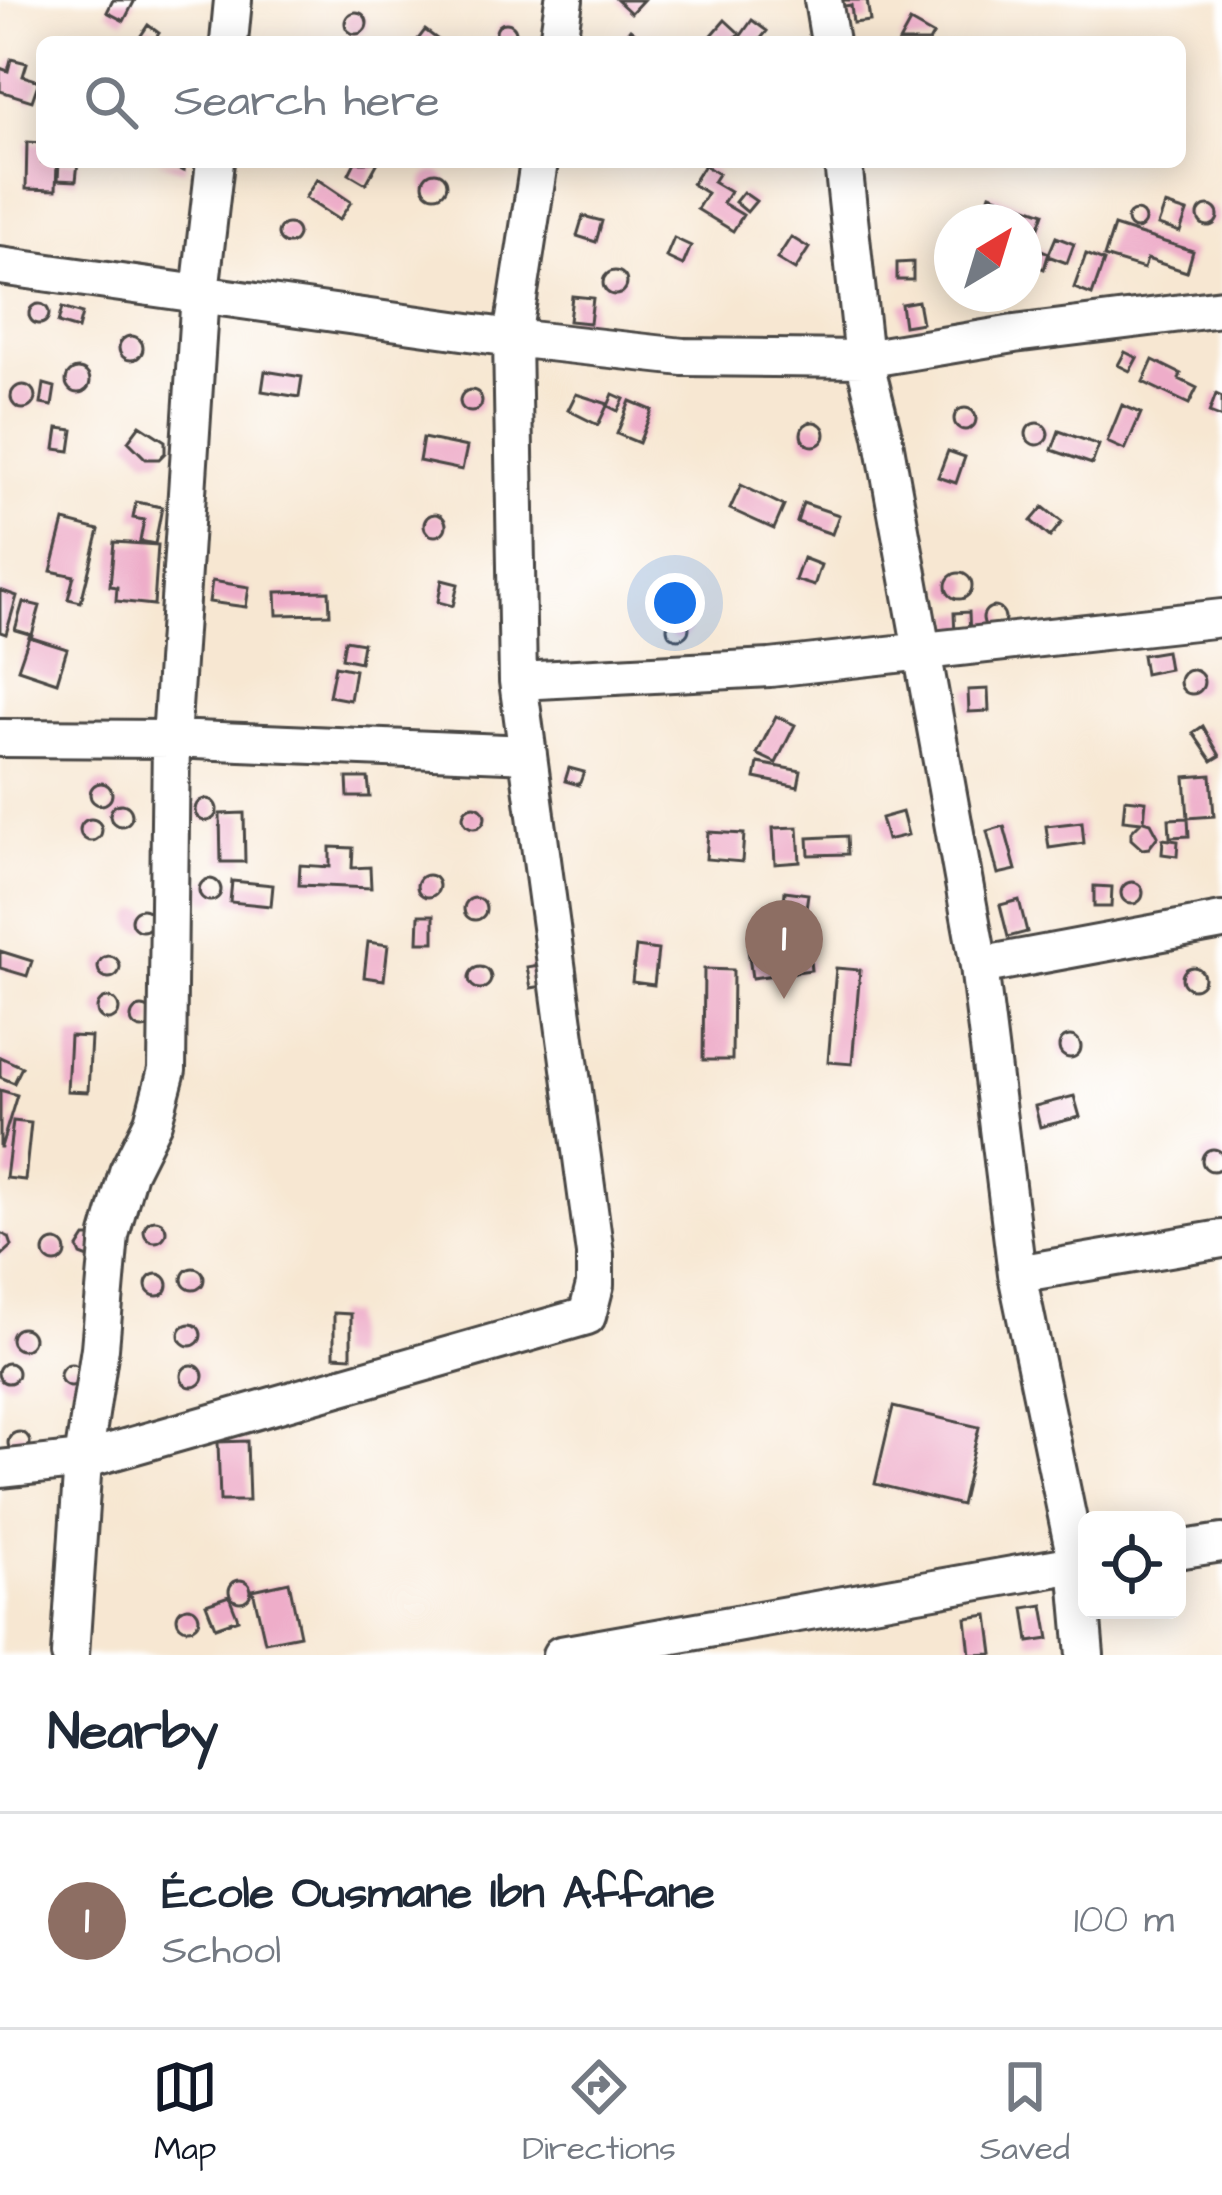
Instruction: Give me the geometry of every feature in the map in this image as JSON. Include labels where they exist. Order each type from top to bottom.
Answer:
[{"type":"street","points":[[230,36],[233,0]]},
{"type":"street","points":[[559,36],[564,0]]},
{"type":"street","points":[[823,0],[829,36]]},
{"type":"street","points":[[70,1655],[83,1460],[110,1235],[128,1172],[153,1122],[167,1070],[171,739],[200,293],[214,168]]},
{"type":"street","points":[[0,1469],[83,1460],[587,1316],[595,1285],[595,1254],[518,681],[512,338],[538,168]]},
{"type":"street","points":[[844,168],[864,359],[884,435],[980,966],[1017,1274],[1078,1545]]},
{"type":"street","points":[[0,266],[512,338],[683,357],[864,359],[1222,308]]},
{"type":"street","points":[[518,681],[770,668],[1222,618]]},
{"type":"street","points":[[0,738],[171,739],[527,754]]},
{"type":"street","points":[[980,966],[1222,921]]},
{"type":"street","points":[[1017,1274],[1222,1239]]},
{"type":"street","points":[[1186,1549],[1222,1543]]},
{"type":"street","points":[[562,1655],[651,1647],[1078,1564]]},
{"type":"street","points":[[1083,1619],[1084,1655]]},
{"type":"building","points":[[113,0],[135,0],[124,21],[107,12]]},
{"type":"building","points":[[617,0],[643,0],[631,13]]},
{"type":"building","points":[[837,0],[867,0],[870,21],[853,23],[851,5],[838,7]]},
{"type":"building","points":[[356,12],[367,23],[356,34],[345,23]]},
{"type":"building","points":[[725,20],[739,33],[737,36],[711,36]]},
{"type":"building","points":[[752,20],[767,31],[763,36],[741,36]]},
{"type":"building","points":[[910,22],[933,35],[932,36],[902,36]]},
{"type":"building","points":[[148,25],[159,33],[157,36],[141,36]]},
{"type":"building","points":[[499,26],[513,26],[515,36],[497,36]]},
{"type":"building","points":[[11,59],[27,63],[23,76],[36,80],[32,101],[0,91],[0,68],[8,71]]},
{"type":"building","points":[[27,142],[36,143],[36,168],[57,168],[56,190],[26,189]]},
{"type":"building","points":[[59,168],[77,168],[76,181],[58,180]]},
{"type":"building","points":[[352,168],[375,168],[366,184],[349,174]]},
{"type":"building","points":[[702,168],[718,174],[713,182],[730,192],[723,203],[743,215],[733,231],[697,209],[707,193],[692,184]]},
{"type":"building","points":[[435,172],[444,175],[444,193],[435,196],[426,193],[423,184],[426,175]]},
{"type":"building","points":[[317,179],[351,202],[339,220],[305,198]]},
{"type":"building","points":[[743,192],[756,201],[747,212],[735,202]]},
{"type":"building","points":[[990,194],[1018,204],[986,204]]},
{"type":"building","points":[[1165,205],[1187,212],[1180,232],[1158,225]]},
{"type":"building","points":[[1208,206],[1218,216],[1208,226],[1198,216]]},
{"type":"building","points":[[1136,211],[1145,220],[1136,229],[1127,220]]},
{"type":"building","points":[[583,216],[602,221],[596,242],[577,236]]},
{"type":"building","points":[[288,224],[298,234],[288,244],[278,234]]},
{"type":"building","points":[[1114,226],[1193,251],[1187,272],[1147,259],[1144,269],[1104,257]]},
{"type":"building","points":[[791,237],[809,248],[795,270],[777,259]]},
{"type":"building","points":[[1056,237],[1074,244],[1067,263],[1048,256]]},
{"type":"building","points":[[674,238],[691,246],[683,265],[666,257]]},
{"type":"building","points":[[1086,254],[1104,261],[1092,295],[1074,288]]},
{"type":"building","points":[[913,262],[913,280],[897,280],[897,263]]},
{"type":"building","points":[[615,271],[624,274],[624,292],[615,295],[606,292],[603,283],[606,274]]},
{"type":"building","points":[[572,296],[593,298],[590,323],[569,321]]},
{"type":"building","points":[[918,301],[922,323],[904,326],[901,304]]},
{"type":"building","points":[[39,304],[49,314],[39,324],[29,314]]},
{"type":"building","points":[[62,308],[82,314],[78,329],[58,323]]},
{"type":"building","points":[[131,336],[143,348],[131,360],[119,348]]},
{"type":"building","points":[[1125,352],[1137,358],[1130,371],[1118,365]]},
{"type":"building","points":[[1153,360],[1197,388],[1189,404],[1143,382]]},
{"type":"building","points":[[78,369],[87,372],[87,390],[78,393],[69,390],[66,381],[69,372]]},
{"type":"building","points":[[265,371],[302,377],[299,397],[262,391]]},
{"type":"building","points":[[44,384],[55,387],[52,406],[41,404]]},
{"type":"building","points":[[23,385],[35,397],[23,409],[11,397]]},
{"type":"building","points":[[471,390],[482,401],[471,412],[460,401]]},
{"type":"building","points":[[576,394],[608,404],[598,425],[568,410]]},
{"type":"building","points":[[613,394],[624,399],[618,411],[608,406]]},
{"type":"building","points":[[1216,394],[1222,397],[1222,418],[1209,413]]},
{"type":"building","points":[[630,401],[652,410],[639,443],[617,434]]},
{"type":"building","points":[[1122,405],[1141,413],[1125,450],[1107,442]]},
{"type":"building","points":[[965,408],[976,419],[965,430],[954,419]]},
{"type":"building","points":[[813,422],[822,425],[822,443],[813,446],[804,443],[801,434],[804,425]]},
{"type":"building","points":[[1037,423],[1048,434],[1037,445],[1026,434]]},
{"type":"building","points":[[140,425],[165,441],[165,453],[159,459],[146,459],[128,441]]},
{"type":"building","points":[[58,428],[73,430],[70,451],[55,449]]},
{"type":"building","points":[[1059,431],[1099,445],[1092,464],[1052,450]]},
{"type":"building","points":[[423,438],[467,447],[462,470],[419,461]]},
{"type":"building","points":[[948,451],[965,457],[956,483],[938,477]]},
{"type":"building","points":[[741,485],[784,506],[774,529],[730,509]]},
{"type":"building","points":[[136,502],[162,507],[155,544],[140,541],[144,520],[133,518]]},
{"type":"building","points":[[803,503],[839,515],[832,534],[797,522]]},
{"type":"building","points":[[1043,507],[1062,522],[1050,537],[1031,521]]},
{"type":"building","points":[[435,514],[446,525],[435,536],[424,525]]},
{"type":"building","points":[[64,521],[99,530],[81,602],[68,599],[74,576],[51,571]]},
{"type":"building","points":[[114,542],[158,545],[154,605],[116,601],[117,587],[110,586]]},
{"type":"building","points":[[803,558],[821,565],[814,586],[795,580]]},
{"type":"building","points":[[959,573],[972,586],[959,599],[946,586]]},
{"type":"building","points":[[442,580],[458,584],[453,606],[438,602]]},
{"type":"building","points":[[212,581],[249,587],[246,607],[209,602]]},
{"type":"building","points":[[0,590],[17,596],[6,634],[0,632]]},
{"type":"building","points":[[329,591],[330,614],[277,615],[276,592]]},
{"type":"building","points":[[23,602],[40,606],[32,635],[15,630]]},
{"type":"building","points":[[994,607],[1005,618],[994,629],[983,618]]},
{"type":"building","points":[[969,612],[970,637],[955,637],[954,613]]},
{"type":"building","points":[[678,617],[689,628],[678,639],[667,628]]},
{"type":"building","points":[[29,637],[67,649],[57,682],[18,669]]},
{"type":"building","points":[[345,640],[363,643],[360,662],[342,658]]},
{"type":"building","points":[[1166,651],[1169,669],[1145,674],[1142,655]]},
{"type":"building","points":[[335,666],[355,670],[350,700],[329,696]]},
{"type":"building","points":[[1192,670],[1204,682],[1192,694],[1180,682]]},
{"type":"building","points":[[988,689],[989,711],[969,712],[968,690]]},
{"type":"building","points":[[776,716],[795,725],[776,763],[757,754]]},
{"type":"building","points":[[1203,726],[1220,756],[1212,761],[1193,733]]},
{"type":"building","points":[[758,763],[801,771],[798,787],[755,778]]},
{"type":"building","points":[[569,768],[584,772],[579,785],[565,781]]},
{"type":"building","points":[[1211,775],[1214,816],[1188,818],[1185,777]]},
{"type":"building","points":[[347,778],[368,778],[370,797],[348,797]]},
{"type":"building","points":[[101,783],[112,794],[101,805],[90,794]]},
{"type":"building","points":[[206,799],[217,810],[206,821],[195,810]]},
{"type":"building","points":[[1125,799],[1146,801],[1144,821],[1151,823],[1158,836],[1149,848],[1142,849],[1131,839],[1141,822],[1123,820]]},
{"type":"building","points":[[121,804],[132,815],[121,826],[110,815]]},
{"type":"building","points":[[474,806],[485,817],[474,828],[463,817]]},
{"type":"building","points":[[902,812],[908,835],[887,840],[881,818]]},
{"type":"building","points":[[244,813],[245,862],[221,862],[220,814]]},
{"type":"building","points":[[1188,818],[1189,836],[1170,837],[1169,819]]},
{"type":"building","points":[[91,819],[102,830],[91,841],[80,830]]},
{"type":"building","points":[[1082,822],[1084,843],[1049,848],[1046,826]]},
{"type":"building","points":[[1004,826],[1016,870],[998,874],[987,831]]},
{"type":"building","points":[[798,827],[800,862],[775,864],[773,828]]},
{"type":"building","points":[[708,832],[744,834],[742,862],[706,859]]},
{"type":"building","points":[[847,836],[848,854],[809,855],[808,838]]},
{"type":"building","points":[[1163,839],[1178,841],[1177,856],[1162,854]]},
{"type":"building","points":[[330,847],[353,848],[352,868],[370,867],[371,888],[299,885],[300,865],[330,867]]},
{"type":"building","points":[[428,875],[439,886],[428,897],[417,886]]},
{"type":"building","points":[[210,879],[221,890],[210,901],[199,890]]},
{"type":"building","points":[[232,881],[273,885],[271,906],[230,902]]},
{"type":"building","points":[[1132,882],[1143,893],[1132,904],[1121,893]]},
{"type":"building","points":[[1094,886],[1112,887],[1111,907],[1094,907]]},
{"type":"building","points":[[785,891],[808,894],[806,908],[784,905]]},
{"type":"building","points":[[475,898],[486,909],[475,920],[464,909]]},
{"type":"building","points":[[1019,900],[1027,932],[1008,937],[1000,905]]},
{"type":"building","points":[[142,909],[153,920],[142,931],[131,920]]},
{"type":"building","points":[[419,915],[434,915],[434,942],[418,942]]},
{"type":"building","points":[[368,942],[388,945],[384,980],[364,977]]},
{"type":"building","points":[[808,942],[811,970],[752,978],[748,949]]},
{"type":"building","points":[[636,947],[658,950],[654,985],[632,982]]},
{"type":"building","points":[[0,951],[32,961],[27,976],[0,968]]},
{"type":"building","points":[[109,956],[120,967],[109,978],[98,967]]},
{"type":"building","points":[[545,964],[549,985],[531,988],[527,967]]},
{"type":"building","points":[[480,967],[491,978],[480,989],[469,978]]},
{"type":"building","points":[[1193,967],[1204,978],[1193,989],[1182,978]]},
{"type":"building","points":[[836,968],[860,970],[852,1064],[828,1062]]},
{"type":"building","points":[[704,969],[733,970],[732,1060],[703,1060]]},
{"type":"building","points":[[108,998],[119,1009],[108,1020],[97,1009]]},
{"type":"building","points":[[142,1007],[153,1018],[142,1029],[131,1018]]},
{"type":"building","points":[[70,1036],[91,1037],[88,1092],[67,1091]]},
{"type":"building","points":[[1070,1036],[1081,1047],[1070,1058],[1059,1047]]},
{"type":"building","points":[[0,1057],[22,1067],[14,1083],[0,1077]]},
{"type":"building","points":[[0,1090],[17,1095],[1,1147],[0,1147]]},
{"type":"building","points":[[1074,1096],[1080,1117],[1040,1127],[1035,1106]]},
{"type":"building","points":[[13,1121],[31,1123],[25,1180],[6,1178]]},
{"type":"building","points":[[1213,1149],[1220,1153],[1220,1167],[1213,1171],[1206,1167],[1202,1160],[1206,1153]]},
{"type":"building","points":[[155,1220],[166,1231],[155,1242],[144,1231]]},
{"type":"building","points":[[0,1233],[9,1237],[12,1246],[0,1257]]},
{"type":"building","points":[[85,1237],[94,1237],[91,1259],[78,1248]]},
{"type":"building","points":[[55,1241],[66,1252],[55,1263],[44,1252]]},
{"type":"building","points":[[193,1268],[204,1279],[193,1290],[182,1279]]},
{"type":"building","points":[[157,1274],[168,1285],[157,1296],[146,1285]]},
{"type":"building","points":[[334,1313],[351,1314],[351,1357],[334,1356]]},
{"type":"building","points":[[190,1324],[201,1335],[190,1346],[179,1335]]},
{"type":"building","points":[[22,1328],[33,1339],[22,1350],[11,1339]]},
{"type":"building","points":[[71,1364],[82,1375],[71,1386],[60,1375]]},
{"type":"building","points":[[192,1365],[203,1376],[192,1387],[181,1376]]},
{"type":"building","points":[[1,1366],[15,1366],[15,1380],[1,1380]]},
{"type":"building","points":[[893,1407],[979,1427],[961,1505],[875,1484]]},
{"type":"building","points":[[19,1432],[30,1443],[19,1454],[8,1443]]},
{"type":"building","points":[[247,1441],[249,1501],[220,1501],[218,1442]]},
{"type":"building","points":[[240,1580],[251,1591],[240,1602],[229,1591]]},
{"type":"building","points":[[289,1582],[300,1635],[265,1642],[253,1590]]},
{"type":"building","points":[[229,1596],[238,1619],[215,1627],[206,1604]]},
{"type":"building","points":[[1043,1605],[1049,1639],[1029,1642],[1024,1608]]},
{"type":"building","points":[[188,1607],[199,1618],[188,1629],[177,1618]]},
{"type":"building","points":[[988,1615],[993,1654],[970,1655],[966,1618]]},
{"type":"place","name":"École Ousmane Ibn Affane","points":[[784,999]]}]
